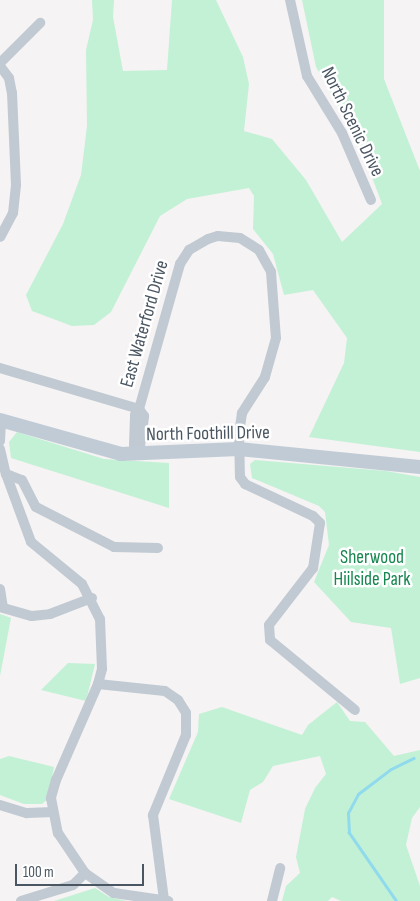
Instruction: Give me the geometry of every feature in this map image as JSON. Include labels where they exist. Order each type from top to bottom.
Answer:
[{"type":"street","name":"North Scenic Drive","points":[[290,0],[308,76],[342,134],[370,200]]},
{"type":"street","points":[[0,237],[13,213],[16,185],[12,93],[9,78],[0,65],[40,23]]},
{"type":"street","name":"East Waterford Drive","points":[[139,453],[134,445],[135,416],[140,409],[180,264],[194,247],[218,236],[240,238],[250,244],[266,261],[271,272],[274,350],[265,377],[250,403],[239,449],[240,477],[246,484],[313,516],[320,523],[312,568],[269,625],[270,640],[355,710]]},
{"type":"street","points":[[0,368],[140,409]]},
{"type":"street","points":[[0,441],[1,420]]},
{"type":"street","name":"North Foothill Drive","points":[[1,420],[121,454],[239,449],[420,467]]},
{"type":"street","points":[[0,449],[6,474],[31,542],[50,559],[72,573],[92,598],[100,619],[102,662],[98,684],[56,780],[52,798],[58,833],[85,873],[114,893],[168,901]]},
{"type":"street","points":[[6,474],[22,480],[36,507],[114,547],[158,548]]},
{"type":"street","points":[[0,589],[2,607],[32,616],[50,614],[92,598]]},
{"type":"street","points":[[98,684],[165,691],[178,700],[186,713],[186,735],[153,815],[164,900]]},
{"type":"street","points":[[0,805],[26,813],[53,812]]},
{"type":"street","points":[[272,901],[280,868]]},
{"type":"street","points":[[20,901],[73,885],[85,873]]},
{"type":"green space","points":[[92,0],[114,0],[113,17],[123,71],[167,70],[172,0],[216,0],[243,57],[249,84],[244,131],[272,139],[306,180],[342,242],[382,204],[358,140],[316,67],[302,0],[384,0],[384,79],[420,171],[420,452],[309,437],[344,363],[347,338],[313,290],[284,295],[273,254],[253,229],[254,196],[249,188],[187,199],[160,216],[111,312],[94,325],[72,326],[32,311],[26,295],[63,224],[81,175],[87,126],[86,50],[93,20]]},
{"type":"green space","points":[[17,432],[104,459],[169,463],[169,508],[11,458],[9,442]]},
{"type":"green space","name":"Sherwood Hiilside Park","points":[[255,460],[386,471],[420,477],[420,678],[400,684],[391,628],[351,622],[314,582],[329,545],[325,512],[319,506],[252,478],[250,464]]},
{"type":"green space","points":[[0,614],[11,618],[0,676]]},
{"type":"green space","points":[[68,663],[95,664],[86,701],[41,690]]},
{"type":"green space","points":[[337,702],[350,721],[365,722],[394,756],[420,750],[420,807],[412,818],[406,845],[420,886],[420,901],[341,901],[332,897],[328,901],[282,901],[286,886],[300,873],[296,857],[305,809],[315,788],[326,774],[320,756],[273,766],[263,782],[250,790],[241,823],[169,799],[198,732],[199,714],[222,707],[302,735],[308,725]]},
{"type":"green space","points":[[9,756],[54,767],[48,799],[42,804],[24,804],[0,795],[0,759]]},
{"type":"green space","points":[[95,888],[109,897],[127,901],[54,901]]},
{"type":"waterway","points":[[396,901],[349,833],[348,813],[358,794],[391,769],[414,758]]}]
